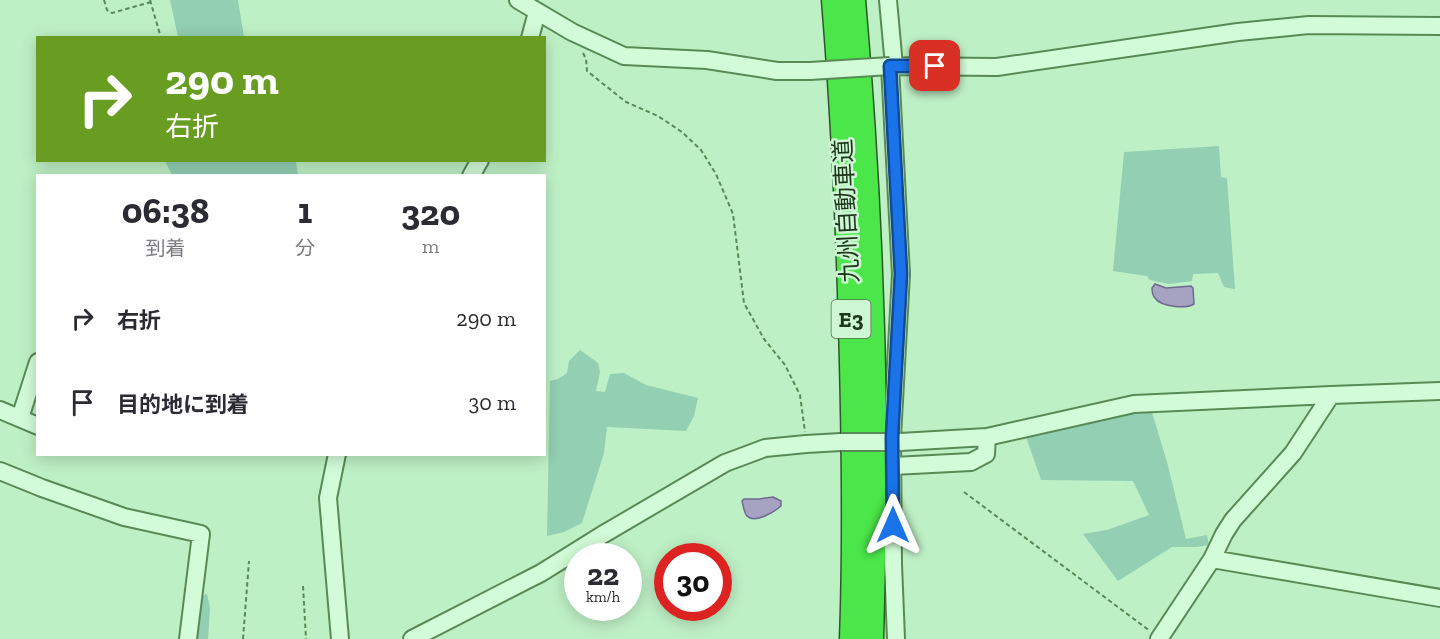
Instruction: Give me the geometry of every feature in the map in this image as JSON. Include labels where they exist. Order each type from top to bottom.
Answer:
[{"type":"highway","name":"九州自動車道","points":[[834,0],[848,213],[855,442],[852,639]]},
{"type":"highway","name":"九州自動車道","points":[[853,0],[869,237],[874,418],[871,639]]},
{"type":"street","points":[[518,0],[572,32],[624,56],[707,60],[777,71],[892,66],[997,67],[1238,32],[1309,25],[1440,26]]},
{"type":"street","points":[[888,0],[901,274],[892,466],[896,639]]},
{"type":"street","points":[[531,36],[537,12]]},
{"type":"street","points":[[20,418],[36,368]]},
{"type":"street","points":[[412,639],[541,573],[725,463],[765,448],[841,442],[900,442],[987,437],[1134,404],[1440,391]]},
{"type":"street","points":[[1159,639],[1212,559],[1233,520],[1293,453],[1331,395]]},
{"type":"street","points":[[0,411],[36,425]]},
{"type":"street","points":[[892,466],[971,462],[986,454],[987,437]]},
{"type":"street","points":[[337,456],[328,498],[340,639]]},
{"type":"street","points":[[0,471],[124,517],[201,534],[188,639]]},
{"type":"street","points":[[1212,559],[1440,598]]},
{"type":"path","points":[[104,0],[107,10],[112,13],[151,1],[160,36]]},
{"type":"path","points":[[572,32],[586,59],[587,71],[626,102],[658,116],[682,132],[701,150],[716,174],[733,214],[744,303],[764,339],[785,364],[800,395],[806,444]]},
{"type":"path","points":[[964,492],[1159,639]]},
{"type":"path","points":[[243,639],[249,561]]},
{"type":"path","points":[[303,586],[306,639]]},
{"type":"green space","points":[[170,0],[238,0],[244,36],[178,36]]},
{"type":"green space","points":[[1219,146],[1221,177],[1227,178],[1235,289],[1224,287],[1218,273],[1193,274],[1192,281],[1169,284],[1150,280],[1147,276],[1113,271],[1124,152]]},
{"type":"green space","points":[[166,162],[296,162],[298,174],[172,174]]},
{"type":"green space","points":[[580,350],[598,363],[600,372],[596,391],[605,392],[610,374],[624,373],[646,385],[698,398],[694,416],[686,431],[607,427],[604,453],[582,523],[564,532],[547,536],[550,381],[567,373],[569,361]]},
{"type":"green space","points":[[1151,409],[1186,539],[1207,535],[1209,545],[1172,547],[1118,581],[1083,534],[1107,530],[1149,515],[1133,481],[1041,480],[1026,437],[1051,425]]},
{"type":"green space","points":[[207,594],[210,608],[208,639],[192,639],[200,596]]},
{"type":"shaded area","points":[[1155,284],[1166,288],[1191,286],[1194,304],[1180,307],[1158,301],[1153,295],[1152,288]]},
{"type":"shaded area","points":[[773,497],[781,501],[781,506],[774,511],[755,519],[746,515],[742,501],[744,499]]},
{"type":"route","points":[[893,525],[892,437],[901,274],[890,66],[935,66]]}]
